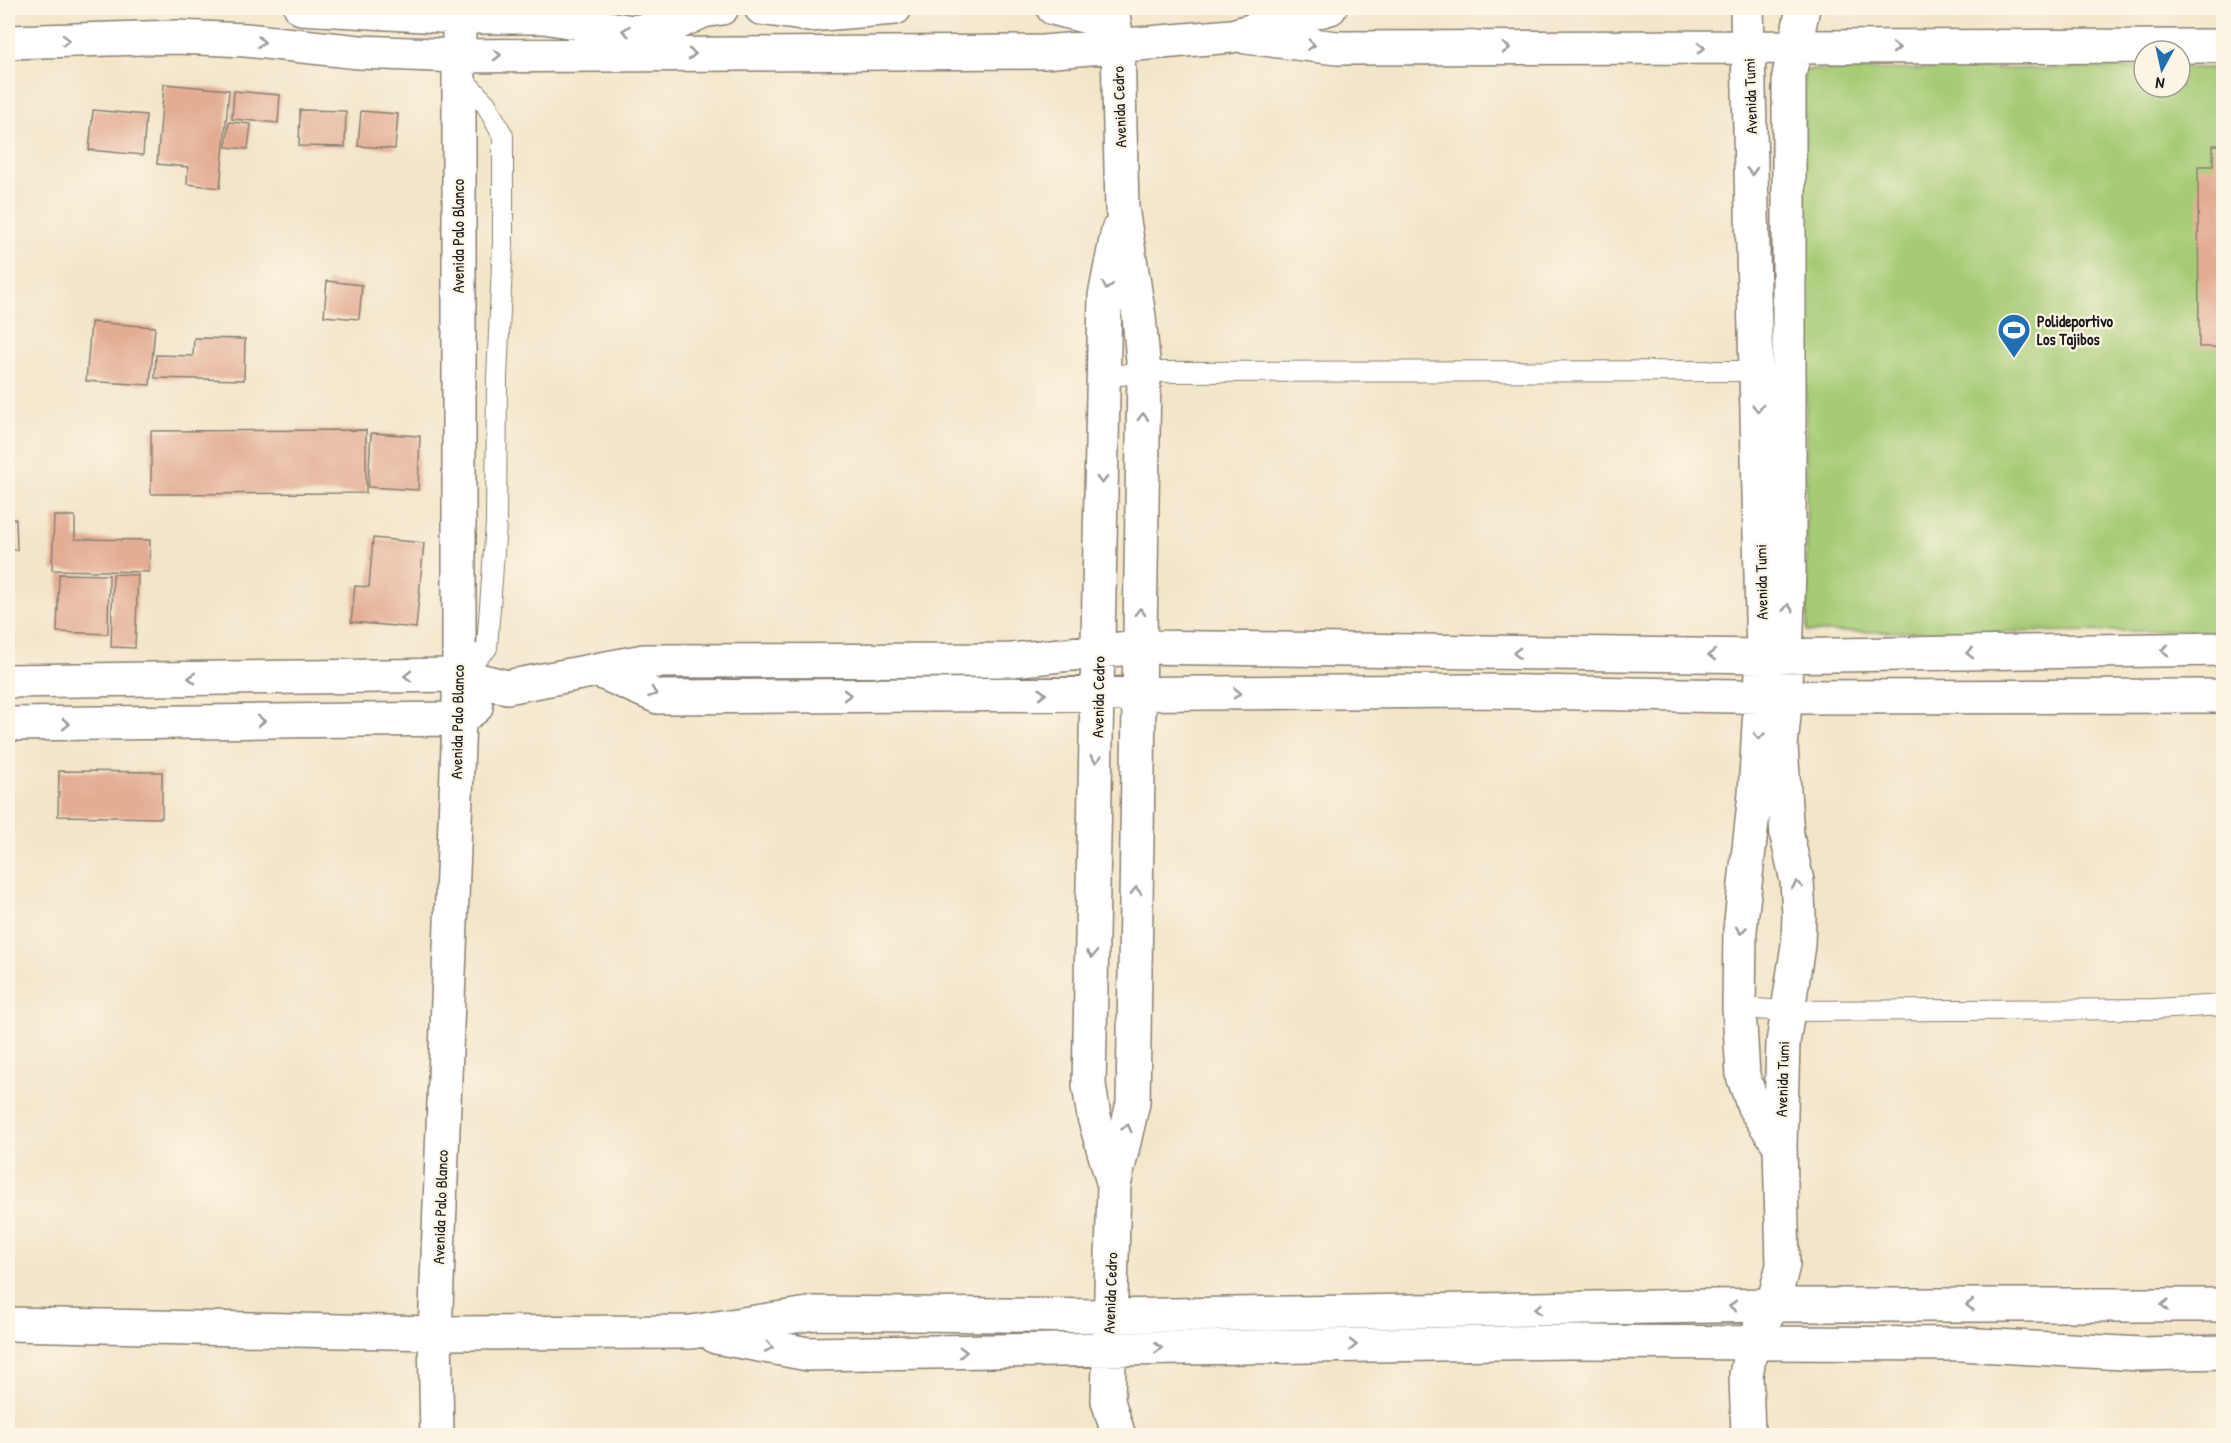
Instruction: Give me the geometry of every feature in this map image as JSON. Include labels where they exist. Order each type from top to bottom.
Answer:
[{"type":"street","points":[[301,8],[545,17],[632,32],[671,26],[703,11],[722,8]]},
{"type":"street","points":[[760,8],[809,15],[895,8]]},
{"type":"street","points":[[1053,8],[1095,19],[1118,47]]},
{"type":"street","name":"Avenida Cedro","points":[[1099,1436],[1108,1401],[1113,1185],[1133,1103],[1144,372],[1139,316],[1122,208],[1118,47],[1112,8]]},
{"type":"street","points":[[8,42],[177,37],[246,40],[459,65],[1043,52],[1232,36],[1330,8]]},
{"type":"street","name":"Avenida Tumi","points":[[1747,8],[1757,371],[1774,656],[1773,697],[1781,758],[1787,836],[1797,881],[1800,915],[1798,945],[1783,1043],[1780,1146],[1783,1265],[1773,1305],[1752,1343],[1746,1375],[1748,1436]]},
{"type":"street","name":"Avenida Tumi","points":[[1774,656],[1789,571],[1789,86],[1803,8]]},
{"type":"street","name":"Avenida Palo Blanco","points":[[437,1436],[435,1333],[459,719],[458,12]]},
{"type":"street","points":[[1232,36],[1337,48],[2223,46]]},
{"type":"street","name":"Avenida Cedro","points":[[1113,1185],[1094,1117],[1089,1085],[1105,296],[1122,208]]},
{"type":"street","points":[[8,681],[458,675],[507,687],[644,661],[1012,660],[1139,647],[1774,656],[2223,649]]},
{"type":"street","points":[[599,671],[658,697],[1479,691],[1773,697],[2223,696]]},
{"type":"street","points":[[8,724],[459,719],[507,687]]},
{"type":"street","name":"Avenida Tumi","points":[[1773,697],[1755,794],[1740,930],[1739,1008],[1743,1076],[1754,1107],[1780,1146]]},
{"type":"street","points":[[8,1324],[435,1333],[691,1332],[815,1313],[1109,1316],[1773,1305],[2223,1305]]},
{"type":"street","points":[[691,1332],[808,1354],[1570,1342],[1960,1344],[2140,1354],[2223,1352]]},
{"type":"street","name":"Avenida Cedro","points":[[1108,1401],[1119,1436]]},
{"type":"lane","points":[[458,675],[487,648],[496,524],[497,378],[503,242],[503,136],[486,104],[459,65]]},
{"type":"lane","points":[[1104,377],[1144,372],[1789,371]]},
{"type":"lane","points":[[1739,1008],[1788,1011],[2155,1009],[2223,1005]]},
{"type":"green space","name":"Polideportivo Los Tajibos","points":[[2132,68],[2132,99],[2192,99],[2192,68],[2223,68],[2223,631],[1807,632],[1804,70]]},
{"type":"building","points":[[164,84],[229,90],[220,188],[187,184],[188,167],[157,164]]},
{"type":"building","points":[[234,91],[280,95],[278,123],[232,119]]},
{"type":"building","points":[[93,110],[146,115],[143,155],[89,150]]},
{"type":"building","points":[[300,110],[346,111],[345,147],[299,146]]},
{"type":"building","points":[[361,111],[398,114],[395,149],[358,146]]},
{"type":"building","points":[[229,122],[251,124],[248,149],[226,147]]},
{"type":"building","points":[[2213,145],[2224,145],[2224,347],[2199,347],[2198,166],[2213,166]]},
{"type":"building","points":[[327,281],[362,285],[359,319],[324,316]]},
{"type":"building","points":[[91,322],[155,327],[150,385],[86,381]]},
{"type":"building","points":[[194,338],[245,339],[244,380],[155,378],[156,355],[193,356]]},
{"type":"building","points":[[366,430],[366,493],[151,494],[151,431]]},
{"type":"building","points":[[371,433],[420,436],[418,490],[368,487]]},
{"type":"building","points":[[54,516],[75,516],[75,539],[150,540],[149,572],[52,570]]},
{"type":"building","points":[[8,519],[16,519],[17,550],[8,550]]},
{"type":"building","points":[[373,538],[424,543],[416,628],[351,622],[355,586],[369,587]]},
{"type":"building","points":[[59,574],[109,575],[108,634],[57,632]]},
{"type":"building","points":[[113,574],[138,575],[135,648],[111,647]]},
{"type":"building","points":[[59,771],[162,772],[162,818],[58,816]]},
{"type":"place","name":"Polideportivo Los Tajibos","points":[[2014,359]]}]
